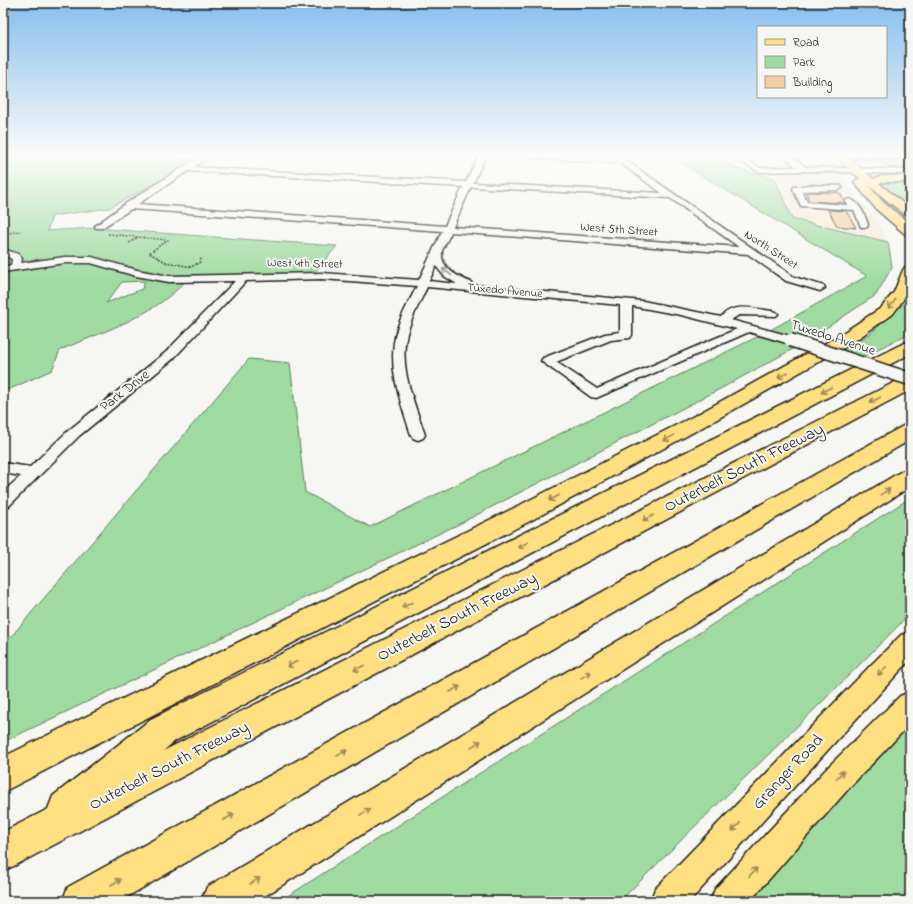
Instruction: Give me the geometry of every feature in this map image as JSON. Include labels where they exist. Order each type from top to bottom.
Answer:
[{"type":"highway","points":[[875,197],[880,206],[910,231]]},
{"type":"highway","points":[[3,775],[523,514],[705,418],[844,340],[878,318],[887,311],[901,293],[910,270]]},
{"type":"highway","points":[[29,839],[163,730],[910,347]]},
{"type":"highway","name":"Outerbelt South Freeway","points":[[3,852],[910,382]]},
{"type":"highway","points":[[82,901],[910,431]]},
{"type":"highway","points":[[222,901],[910,476]]},
{"type":"main road","points":[[882,197],[910,225]]},
{"type":"main road","points":[[887,197],[910,214]]},
{"type":"main road","name":"Granger Road","points":[[667,901],[872,681],[910,644]]},
{"type":"main road","points":[[727,901],[818,799],[910,705]]},
{"type":"street","points":[[99,226],[142,197]]},
{"type":"street","points":[[418,435],[399,376],[399,344],[403,328],[425,284],[463,197]]},
{"type":"street","name":"North Street","points":[[672,197],[790,278],[820,288]]},
{"type":"street","points":[[801,197],[804,204],[856,208]]},
{"type":"street","points":[[846,197],[859,210],[864,225]]},
{"type":"street","name":"West 5th Street","points":[[128,206],[750,251]]},
{"type":"street","points":[[3,252],[16,256],[16,267]]},
{"type":"street","points":[[438,255],[441,268],[449,275],[474,286],[492,290]]},
{"type":"street","name":"West 4th Street","points":[[3,269],[65,260],[92,260],[157,278],[184,279],[322,276],[425,284]]},
{"type":"street","name":"Park Drive","points":[[3,502],[32,472],[93,416],[170,356],[244,277]]},
{"type":"street","name":"Tuxedo Avenue","points":[[425,284],[626,302],[673,309],[724,321],[790,340],[910,379]]},
{"type":"street","points":[[626,302],[626,335],[609,337],[547,361],[596,394],[748,328]]},
{"type":"street","points":[[724,321],[730,314],[738,312],[772,314]]},
{"type":"street","points":[[3,468],[32,472]]},
{"type":"path","points":[[3,234],[21,231]]},
{"type":"path","points":[[105,234],[168,240],[149,253],[166,262],[191,267],[200,262],[201,258]]},
{"type":"path","points":[[130,243],[139,237]]},
{"type":"shaded area","points":[[783,197],[857,197],[877,221],[888,242],[792,219]]},
{"type":"green space","points":[[3,197],[129,197],[109,208],[52,216],[47,231],[92,228],[337,246],[314,273],[187,279],[175,292],[145,313],[60,350],[52,370],[10,389],[3,389]],"holes":[[[145,281],[142,289],[106,303],[122,282]]]},
{"type":"green space","points":[[737,197],[783,197],[792,219],[888,242],[892,267],[876,295],[802,344],[720,389],[457,525],[3,742],[3,646],[249,359],[290,363],[305,492],[370,527],[765,333],[867,276]]},
{"type":"green space","points":[[896,197],[910,197],[910,209]]},
{"type":"green space","points":[[910,298],[910,333],[862,357],[841,350],[870,334]]},
{"type":"green space","points":[[910,498],[910,614],[620,901],[280,901]]},
{"type":"green space","points":[[910,705],[910,901],[727,901]]},
{"type":"building","points":[[808,197],[842,197],[845,203],[809,201]]},
{"type":"building","points":[[828,210],[846,211],[856,228],[837,226]]}]
